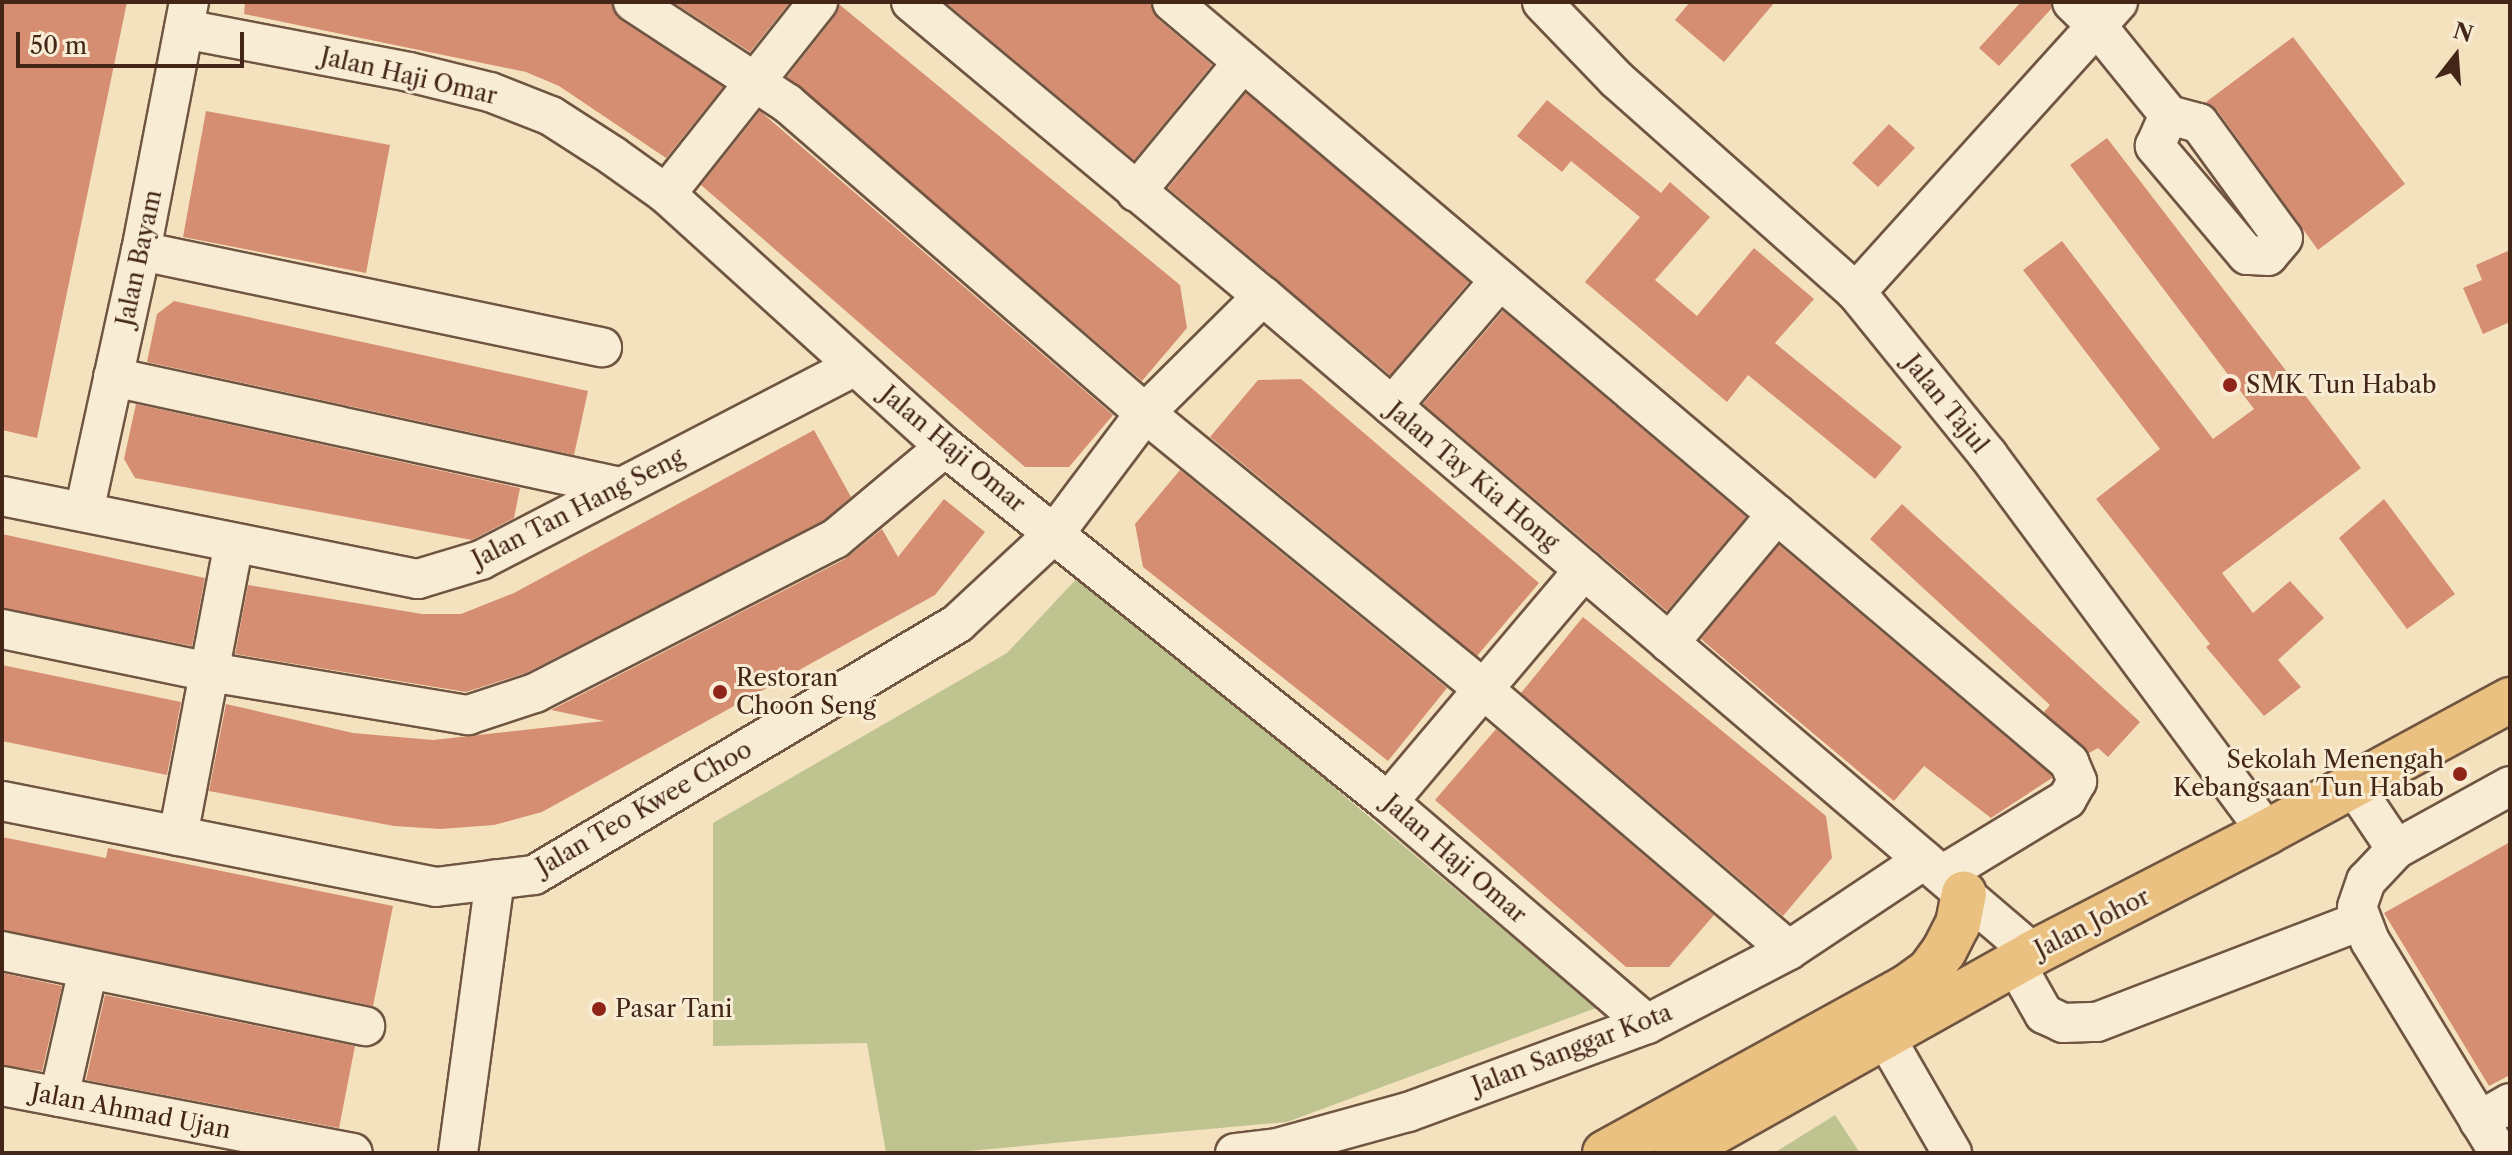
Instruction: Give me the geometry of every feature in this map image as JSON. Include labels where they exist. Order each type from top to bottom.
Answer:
[{"type":"highway","name":"Jalan Johor","points":[[1677,1153],[2024,958],[2267,832],[2510,700]]},
{"type":"highway","points":[[1605,1153],[1907,987],[1930,970],[1958,924],[1943,877]]},
{"type":"street","points":[[633,2],[787,103],[1145,413],[1483,689],[1789,950]]},
{"type":"street","points":[[666,194],[818,2]]},
{"type":"street","name":"Jalan Tay Kia Hong","points":[[911,2],[1263,296],[1943,877],[2024,958],[2044,1014],[2063,1023],[2097,1022],[2360,921]]},
{"type":"street","points":[[1172,2],[1777,514],[1669,643]]},
{"type":"street","name":"Jalan Tajul","points":[[1542,2],[1616,79],[1856,292],[1988,455],[2267,832]]},
{"type":"street","points":[[1856,292],[2096,10],[2169,115]]},
{"type":"street","name":"Jalan Haji Omar","points":[[187,15],[490,92],[551,116],[666,194],[945,447],[1388,802],[1647,1024]]},
{"type":"street","name":"Jalan Bayam","points":[[84,512],[141,251],[187,15]]},
{"type":"street","points":[[1136,192],[1243,62]]},
{"type":"street","points":[[141,251],[602,347]]},
{"type":"street","points":[[1392,406],[1500,280]]},
{"type":"street","name":"Jalan Teo Kwee Choo","points":[[2,801],[436,887],[534,875],[958,623],[1055,533],[1145,413],[1263,296]]},
{"type":"street","name":"Jalan Tan Hang Seng","points":[[2,496],[418,579],[481,560],[855,366]]},
{"type":"street","points":[[113,377],[620,487]]},
{"type":"street","points":[[2,629],[210,672],[468,715],[535,693],[835,539],[945,447]]},
{"type":"street","name":"Jalan Sanggar Kota","points":[[1235,1153],[1277,1148],[1408,1112],[1647,1024],[1789,950],[1943,877],[2067,799],[2074,791],[2076,771],[1777,514]]},
{"type":"street","points":[[178,836],[234,543]]},
{"type":"street","points":[[1388,802],[1584,570]]},
{"type":"street","points":[[2353,785],[2396,849]]},
{"type":"street","points":[[2499,1153],[2494,1112],[2360,921],[2357,907],[2366,881],[2396,849],[2510,786]]},
{"type":"street","points":[[458,1153],[495,879]]},
{"type":"street","points":[[2,951],[365,1026]]},
{"type":"street","points":[[59,1097],[88,969]]},
{"type":"street","points":[[1884,1035],[1952,1153]]},
{"type":"street","name":"Jalan Ahmad Ujan","points":[[2,1086],[353,1153]]},
{"type":"green space","points":[[1081,574],[1596,1008],[1287,1122],[945,1153],[886,1153],[867,1043],[713,1046],[713,823],[1007,653]]},
{"type":"green space","points":[[1835,1115],[1860,1153],[1774,1153]]},
{"type":"building","points":[[2,2],[127,2],[37,438],[2,430]]},
{"type":"building","points":[[245,2],[611,2],[621,20],[723,87],[666,158],[559,86],[526,72],[244,14]]},
{"type":"building","points":[[673,2],[790,2],[750,52]]},
{"type":"building","points":[[945,2],[1151,2],[1158,19],[1212,65],[1134,160]]},
{"type":"building","points":[[1690,2],[1775,2],[1724,62],[1675,20]]},
{"type":"building","points":[[2021,2],[2051,2],[2051,9],[1999,66],[1979,48]]},
{"type":"building","points":[[840,5],[1180,285],[1187,328],[1142,381],[787,77],[835,16]]},
{"type":"building","points":[[2293,37],[2405,184],[2318,250],[2217,110],[2206,102]]},
{"type":"building","points":[[1246,93],[1469,282],[1390,375],[1168,188]]},
{"type":"building","points":[[1547,100],[1661,193],[1670,182],[1710,217],[1655,280],[1697,316],[1754,248],[1814,299],[1775,343],[1902,447],[1875,479],[1748,375],[1727,402],[1585,282],[1640,217],[1571,161],[1562,172],[1517,136]]},
{"type":"building","points":[[206,111],[390,145],[366,273],[183,237]]},
{"type":"building","points":[[760,111],[1113,415],[1069,467],[1025,467],[701,185]]},
{"type":"building","points":[[1889,124],[1915,148],[1878,187],[1852,163]]},
{"type":"building","points":[[2107,138],[2361,468],[2222,573],[2253,613],[2290,581],[2324,618],[2278,660],[2301,687],[2264,716],[2206,647],[2210,644],[2096,499],[2160,449],[2023,270],[2062,241],[2213,439],[2254,409],[2070,165]]},
{"type":"building","points":[[2510,250],[2510,322],[2483,334],[2463,288],[2482,280],[2476,265]]},
{"type":"building","points":[[174,301],[588,391],[574,455],[147,362],[157,314]]},
{"type":"building","points":[[1503,311],[1746,517],[1667,611],[1423,404]]},
{"type":"building","points":[[1301,379],[1539,583],[1477,656],[1210,437],[1258,380]]},
{"type":"building","points":[[136,404],[520,488],[514,518],[472,540],[135,478],[124,459]]},
{"type":"building","points":[[814,430],[851,497],[823,521],[526,673],[466,692],[235,654],[248,585],[422,614],[461,614],[514,593]]},
{"type":"building","points":[[1180,470],[1447,688],[1388,761],[1143,567],[1135,524]]},
{"type":"building","points":[[944,499],[985,532],[935,595],[542,812],[494,825],[440,829],[394,826],[209,791],[226,704],[353,733],[433,740],[604,721],[551,710],[845,559],[882,529],[898,557]]},
{"type":"building","points":[[2384,499],[2455,594],[2407,629],[2339,538]]},
{"type":"building","points":[[1902,504],[2140,722],[2108,757],[2098,748],[2089,753],[2044,712],[2050,705],[1870,539]]},
{"type":"building","points":[[2,534],[205,578],[192,646],[2,608]]},
{"type":"building","points":[[1779,545],[2052,778],[1991,818],[1924,766],[1894,801],[1729,663],[1701,639]]},
{"type":"building","points":[[1583,617],[1826,816],[1832,858],[1783,916],[1521,693]]},
{"type":"building","points":[[2,665],[181,702],[167,775],[2,741]]},
{"type":"building","points":[[1496,729],[1714,915],[1669,967],[1626,967],[1435,800]]},
{"type":"building","points":[[2,837],[106,858],[108,848],[393,906],[373,1006],[2,930]]},
{"type":"building","points":[[2510,842],[2510,1075],[2489,1086],[2384,913]]},
{"type":"building","points":[[2,973],[62,986],[42,1071],[2,1065]]},
{"type":"building","points":[[105,995],[355,1046],[339,1128],[86,1080]]},
{"type":"place","name":"SMK Tun Habab","points":[[2230,385]]},
{"type":"place","name":"Restoran Choon Seng","points":[[720,692]]},
{"type":"place","name":"Sekolah Menengah Kebangsaan Tun Habab","points":[[2460,774]]},
{"type":"place","name":"Pasar Tani","points":[[599,1009]]}]
